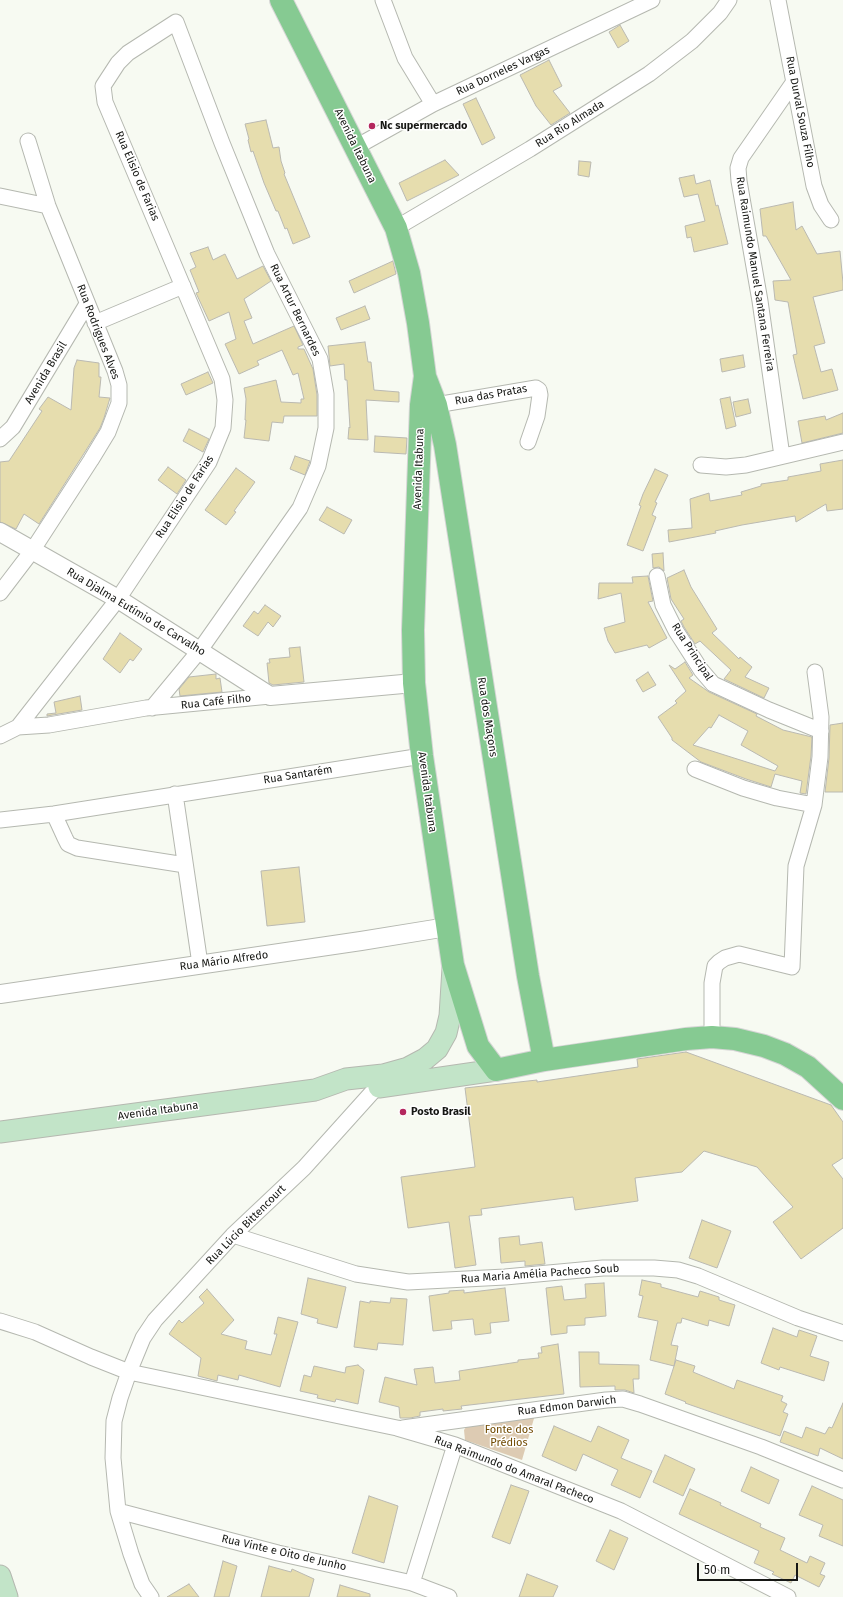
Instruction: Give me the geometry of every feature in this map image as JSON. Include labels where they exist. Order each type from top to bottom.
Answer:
[{"type":"main road","name":"Avenida Itabuna","points":[[0,1132],[315,1090],[344,1092],[376,1088],[496,1070],[478,1046],[453,965],[422,756],[414,683],[413,630],[421,405],[425,376],[418,323],[409,273],[396,228],[281,0]]},
{"type":"main road","name":"Rua dos Maçons","points":[[425,376],[436,405],[445,445],[526,961],[544,1060]]},
{"type":"main road","points":[[419,482],[450,482]]},
{"type":"main road","name":"Avenida Itabuna","points":[[315,1090],[346,1079],[389,1073],[408,1068],[425,1059],[437,1048],[446,1033],[450,1016],[453,965]]},
{"type":"main road","points":[[496,1070],[544,1060],[686,1039],[712,1037],[735,1039],[764,1046],[785,1054],[808,1067],[843,1099]]},
{"type":"main road","points":[[0,1576],[7,1597]]},
{"type":"street","points":[[383,0],[405,58],[433,104]]},
{"type":"street","name":"Rua Dorneles Vargas","points":[[356,147],[433,104],[652,0]]},
{"type":"street","name":"Rua Rio Almada","points":[[396,228],[530,149],[649,74],[692,41],[720,13],[729,0]]},
{"type":"street","name":"Rua Durval Souza Filho","points":[[778,0],[814,186],[821,205],[831,220]]},
{"type":"street","name":"Rua Artur Bernardes","points":[[105,102],[103,86],[118,63],[128,53],[176,22],[219,136],[267,254],[320,359],[326,394],[326,428],[318,466],[300,508],[200,650],[152,708]]},
{"type":"street","name":"Rua Raimundo Manuel Santana Ferreira","points":[[782,456],[760,301],[738,168],[741,158],[793,83]]},
{"type":"street","name":"Rua Elisio de Farias","points":[[18,727],[118,599],[209,462],[223,428],[225,400],[222,379],[105,102]]},
{"type":"street","name":"Rua Rodrigues Alves","points":[[0,593],[32,551],[105,437],[119,403],[119,385],[115,371],[48,206],[28,141]]},
{"type":"street","points":[[0,196],[48,206]]},
{"type":"street","points":[[95,323],[183,286]]},
{"type":"street","name":"Avenida Brasil","points":[[0,439],[13,428],[87,304]]},
{"type":"street","name":"Rua das Pratas","points":[[436,405],[536,388],[540,390],[537,416],[528,442]]},
{"type":"street","points":[[701,465],[726,467],[739,466],[843,442]]},
{"type":"street","name":"Rua Djalma Eutímio de Carvalho","points":[[0,532],[118,599],[270,696]]},
{"type":"street","name":"Rua Principal","points":[[657,576],[663,605],[676,631],[701,670],[713,684],[769,710],[821,731]]},
{"type":"street","points":[[712,1037],[712,982],[715,966],[719,962],[725,958],[738,954],[792,967],[796,866],[814,805],[820,757],[821,717],[815,672]]},
{"type":"street","name":"Rua Café Filho","points":[[18,727],[49,725],[152,708],[414,683]]},
{"type":"street","points":[[0,736],[18,727]]},
{"type":"street","name":"Rua Santarém","points":[[0,820],[54,814],[422,756]]},
{"type":"street","points":[[696,769],[743,788],[777,798],[814,805]]},
{"type":"street","points":[[175,794],[200,964]]},
{"type":"street","points":[[54,814],[68,844],[77,848],[185,865]]},
{"type":"street","name":"Rua Mário Alfredo","points":[[0,994],[447,927]]},
{"type":"street","name":"Rua Lúcio Bittencourt","points":[[151,1597],[142,1584],[118,1511],[113,1458],[114,1421],[129,1372],[143,1338],[155,1320],[233,1235],[304,1168],[376,1088]]},
{"type":"street","name":"Rua Maria Amélia Pacheco Soub","points":[[233,1235],[356,1274],[408,1282],[506,1277],[603,1268],[654,1268],[678,1270],[698,1276],[798,1318],[843,1333]]},
{"type":"street","name":"Rua Raimundo do Amaral Pacheco","points":[[0,1321],[35,1332],[129,1372],[397,1428],[455,1445],[621,1511],[788,1597]]},
{"type":"street","name":"Rua Edmon Darwich","points":[[397,1428],[606,1400],[623,1400],[640,1404],[761,1447],[843,1480]]},
{"type":"street","points":[[412,1583],[455,1445]]},
{"type":"street","name":"Rua Vinte e Oito de Junho","points":[[118,1511],[278,1553],[412,1583],[449,1597]]},
{"type":"green space","name":"Fonte dos Prédios","points":[[535,1415],[522,1460],[465,1440],[464,1430],[469,1423]]},
{"type":"building","points":[[620,25],[629,41],[618,48],[609,32]]},
{"type":"building","points":[[549,60],[562,86],[553,91],[570,113],[551,125],[536,106],[520,75]]},
{"type":"building","points":[[476,98],[495,138],[482,145],[463,104]]},
{"type":"building","points":[[266,120],[273,148],[279,147],[284,174],[310,237],[293,244],[287,228],[285,229],[278,211],[276,211],[253,151],[251,152],[248,140],[245,124]]},
{"type":"building","points":[[445,160],[459,175],[407,201],[399,183]]},
{"type":"building","points":[[579,161],[591,162],[589,177],[578,175]]},
{"type":"building","points":[[694,175],[696,184],[710,180],[716,206],[718,205],[728,244],[694,252],[691,237],[687,238],[685,226],[705,221],[698,194],[684,197],[679,178]]},
{"type":"building","points":[[793,202],[796,230],[802,226],[817,254],[840,251],[843,283],[843,290],[813,297],[825,343],[814,346],[821,372],[832,369],[838,390],[803,399],[793,355],[797,354],[788,302],[775,300],[773,281],[791,280],[766,236],[763,236],[760,209]]},
{"type":"building","points":[[208,247],[213,260],[225,254],[237,279],[263,266],[271,281],[244,299],[252,318],[244,321],[253,344],[294,326],[303,345],[298,347],[298,349],[304,349],[313,369],[317,395],[317,416],[284,416],[283,423],[272,422],[269,441],[244,438],[246,399],[244,388],[276,380],[281,402],[301,403],[301,399],[304,399],[298,373],[293,375],[282,350],[257,361],[259,365],[239,374],[225,344],[236,339],[229,312],[209,321],[196,293],[199,292],[190,270],[196,267],[190,253]]},
{"type":"building","points":[[393,261],[396,274],[354,293],[349,281]]},
{"type":"building","points":[[365,306],[370,319],[341,330],[336,318]]},
{"type":"building","points":[[365,342],[368,362],[371,362],[374,390],[399,392],[399,402],[366,400],[368,440],[348,439],[349,427],[350,428],[347,380],[345,380],[344,364],[330,366],[328,346]]},
{"type":"building","points":[[743,355],[745,367],[722,372],[720,359]]},
{"type":"building","points":[[77,360],[99,363],[99,377],[101,377],[99,397],[110,398],[104,418],[100,428],[39,524],[24,514],[16,529],[0,522],[0,462],[9,461],[42,411],[39,409],[48,397],[71,410],[74,368]]},
{"type":"building","points":[[208,372],[213,383],[186,395],[181,384]]},
{"type":"building","points":[[730,397],[736,426],[726,429],[720,399]]},
{"type":"building","points":[[748,399],[751,413],[736,417],[733,402]]},
{"type":"building","points":[[843,413],[843,433],[802,443],[798,421],[825,416],[826,420]]},
{"type":"building","points":[[189,429],[209,439],[203,452],[183,441]]},
{"type":"building","points":[[375,436],[407,438],[406,454],[374,452]]},
{"type":"building","points":[[295,456],[310,461],[305,475],[290,469]]},
{"type":"building","points":[[843,460],[843,509],[827,511],[826,504],[796,522],[795,516],[742,525],[715,531],[716,533],[669,542],[668,530],[692,528],[690,499],[709,493],[710,501],[742,495],[741,492],[761,486],[761,484],[788,480],[788,477],[821,471],[820,464]]},
{"type":"building","points":[[168,467],[186,480],[177,494],[158,480]]},
{"type":"building","points":[[236,468],[255,482],[226,525],[205,510]]},
{"type":"building","points":[[655,469],[668,475],[655,502],[657,503],[652,515],[656,517],[643,551],[627,545],[641,506],[639,505],[643,494]]},
{"type":"building","points":[[327,507],[352,520],[344,534],[319,520]]},
{"type":"building","points":[[663,553],[664,571],[659,567],[653,568],[652,554]]},
{"type":"building","points":[[684,570],[691,587],[717,629],[712,633],[739,659],[740,657],[752,667],[745,677],[769,688],[764,698],[724,679],[731,670],[700,641],[695,644],[684,627],[681,621],[684,619],[671,599],[667,578]]},
{"type":"building","points":[[648,576],[653,601],[648,602],[667,638],[649,648],[647,645],[615,653],[608,641],[604,628],[625,622],[621,593],[598,599],[599,583],[633,583],[632,577]]},
{"type":"building","points":[[265,605],[281,616],[273,627],[268,622],[258,636],[243,626],[254,611],[258,614]]},
{"type":"building","points":[[120,633],[142,649],[133,661],[130,659],[120,673],[103,659]]},
{"type":"building","points":[[300,647],[304,682],[273,685],[269,683],[267,663],[270,663],[269,659],[290,657],[289,648]]},
{"type":"building","points":[[685,662],[693,675],[689,678],[709,692],[757,714],[756,716],[783,730],[812,737],[806,794],[800,793],[802,781],[775,774],[771,787],[701,762],[672,740],[658,717],[677,703],[675,701],[686,691],[669,665],[675,669]],"holes":[[[719,715],[748,731],[741,745],[778,766],[775,771],[693,745],[709,727],[711,728]]]},
{"type":"building","points":[[648,672],[656,685],[643,692],[636,680]]},
{"type":"building","points":[[216,674],[216,679],[220,678],[222,692],[180,696],[179,689],[189,677]]},
{"type":"building","points":[[80,696],[82,710],[47,716],[47,714],[56,713],[54,702]]},
{"type":"building","points":[[843,723],[843,792],[825,792],[829,758],[830,725]]},
{"type":"building","points":[[299,867],[305,922],[267,926],[261,871]]},
{"type":"building","points":[[686,1052],[831,1105],[843,1122],[843,1158],[832,1165],[843,1179],[843,1228],[801,1259],[773,1222],[793,1207],[757,1167],[704,1151],[682,1172],[635,1178],[638,1201],[575,1210],[573,1197],[481,1209],[482,1215],[469,1216],[476,1265],[455,1268],[449,1222],[408,1228],[401,1177],[475,1167],[465,1088],[537,1080],[537,1082],[638,1067],[637,1059]]},
{"type":"building","points":[[702,1220],[731,1231],[717,1268],[689,1258]]},
{"type":"building","points":[[519,1236],[520,1245],[542,1242],[545,1264],[525,1266],[525,1261],[501,1263],[499,1238]]},
{"type":"building","points":[[308,1278],[346,1287],[337,1328],[317,1323],[318,1319],[301,1314]]},
{"type":"building","points":[[642,1280],[661,1284],[661,1287],[698,1297],[700,1291],[719,1297],[719,1300],[735,1305],[729,1326],[709,1320],[708,1326],[682,1318],[681,1323],[677,1323],[671,1345],[678,1346],[674,1366],[650,1360],[658,1321],[638,1317],[643,1296],[639,1295]]},
{"type":"building","points":[[604,1283],[606,1316],[585,1318],[585,1325],[567,1326],[567,1333],[551,1335],[546,1288],[562,1286],[564,1300],[586,1298],[585,1284]]},
{"type":"building","points":[[505,1288],[509,1321],[490,1323],[491,1333],[475,1335],[473,1319],[451,1321],[452,1329],[433,1331],[429,1296],[449,1293],[449,1291],[464,1290],[464,1293]]},
{"type":"building","points":[[207,1289],[234,1320],[221,1334],[247,1341],[245,1349],[271,1355],[277,1334],[274,1334],[278,1317],[298,1322],[280,1387],[239,1375],[238,1380],[218,1375],[217,1381],[198,1376],[201,1358],[169,1334],[179,1320],[182,1323],[204,1303],[199,1297]]},
{"type":"building","points":[[391,1298],[407,1299],[403,1345],[378,1343],[377,1350],[354,1347],[360,1301],[370,1303],[370,1301],[390,1303]]},
{"type":"building","points":[[773,1328],[797,1337],[799,1330],[817,1336],[810,1356],[829,1362],[824,1381],[780,1367],[779,1370],[761,1363]]},
{"type":"building","points":[[558,1344],[564,1394],[461,1406],[462,1409],[443,1411],[443,1409],[420,1412],[420,1416],[410,1418],[400,1418],[399,1407],[379,1402],[385,1377],[417,1385],[414,1369],[433,1367],[435,1383],[460,1380],[459,1371],[518,1362],[518,1360],[539,1358],[538,1353],[542,1353],[541,1347]]},
{"type":"building","points":[[579,1352],[599,1352],[599,1364],[639,1365],[639,1379],[633,1379],[634,1393],[625,1390],[615,1390],[615,1386],[580,1387]]},
{"type":"building","points":[[676,1360],[695,1366],[693,1372],[734,1389],[737,1380],[783,1396],[781,1401],[787,1404],[783,1412],[788,1414],[780,1436],[685,1403],[686,1402],[665,1394]]},
{"type":"building","points":[[358,1365],[364,1370],[358,1404],[336,1399],[335,1402],[317,1398],[318,1395],[300,1391],[304,1375],[311,1377],[314,1366],[345,1373],[346,1367]]},
{"type":"building","points":[[843,1403],[843,1459],[820,1448],[818,1456],[780,1442],[784,1431],[802,1438],[806,1427],[825,1434],[829,1427],[832,1428]]},
{"type":"building","points":[[554,1426],[591,1442],[598,1426],[629,1440],[621,1458],[652,1471],[640,1498],[611,1485],[618,1470],[583,1454],[576,1471],[542,1456]]},
{"type":"building","points":[[665,1455],[695,1469],[683,1496],[653,1482]]},
{"type":"building","points":[[751,1467],[779,1480],[769,1504],[741,1491]]},
{"type":"building","points":[[511,1485],[529,1491],[510,1544],[492,1537]]},
{"type":"building","points":[[812,1486],[843,1500],[843,1546],[819,1536],[823,1525],[799,1515]]},
{"type":"building","points":[[690,1489],[721,1503],[720,1505],[761,1524],[760,1527],[785,1538],[780,1550],[807,1563],[810,1556],[825,1563],[820,1574],[825,1576],[819,1587],[795,1575],[791,1583],[772,1574],[774,1572],[754,1563],[759,1551],[679,1514]]},
{"type":"building","points":[[369,1496],[398,1506],[384,1563],[352,1553]]},
{"type":"building","points":[[610,1530],[628,1538],[614,1570],[596,1561]]},
{"type":"building","points":[[223,1561],[237,1566],[229,1597],[214,1597]]},
{"type":"building","points":[[269,1566],[291,1572],[292,1569],[314,1579],[309,1597],[261,1597]]},
{"type":"building","points":[[527,1574],[558,1586],[553,1597],[519,1597]]},
{"type":"building","points":[[189,1584],[199,1597],[167,1597]]},
{"type":"building","points":[[340,1585],[370,1594],[370,1597],[337,1597]]},
{"type":"place","name":"Nc supermercado","points":[[372,126]]},
{"type":"place","name":"Posto Brasil","points":[[403,1112]]}]
